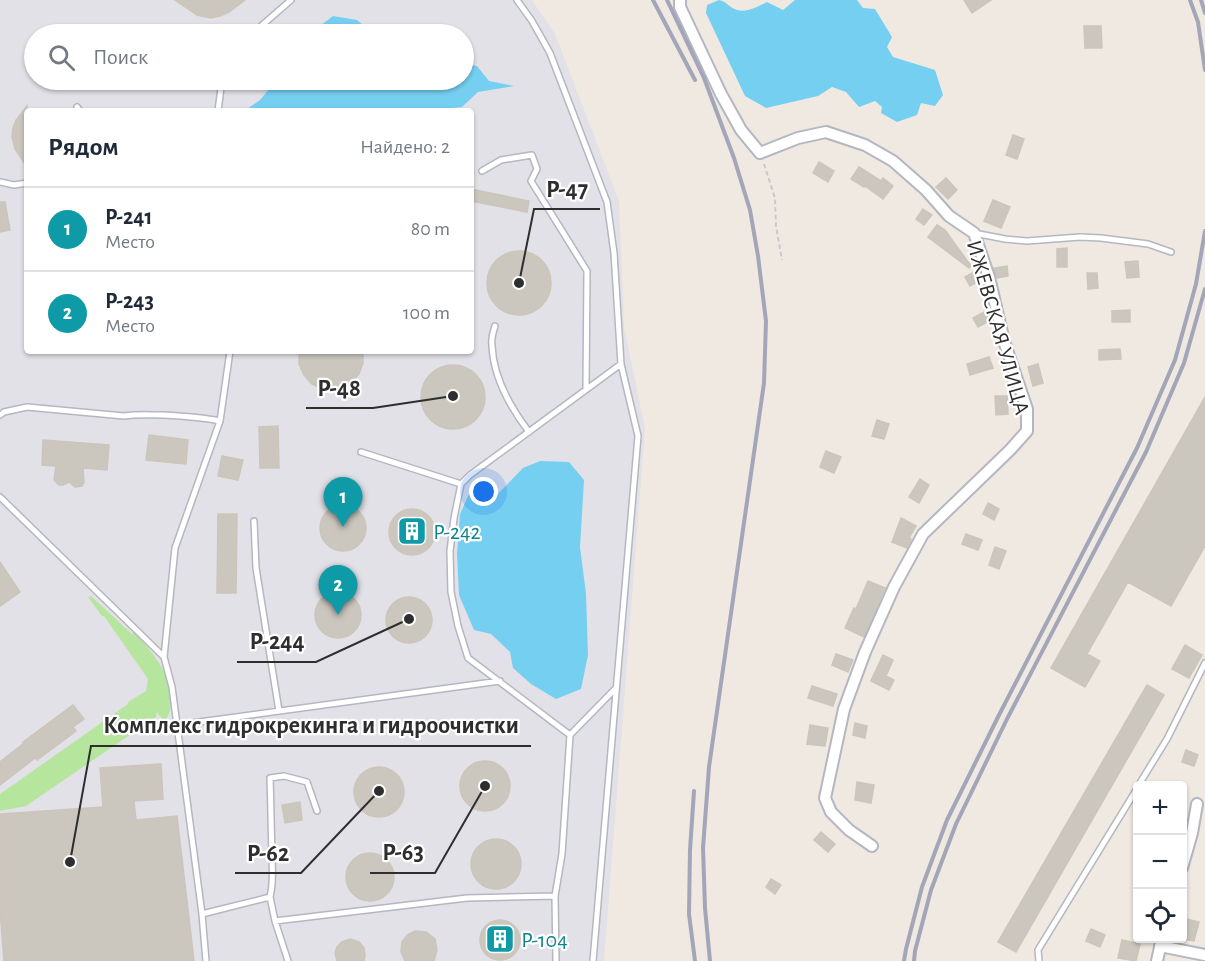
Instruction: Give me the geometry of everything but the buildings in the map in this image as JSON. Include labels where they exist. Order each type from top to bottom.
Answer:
[{"type":"street","points":[[680,0],[680,7],[721,94],[741,130],[760,153]]},
{"type":"street","name":"ИЖЕВСКАЯ УЛИЦА","points":[[760,153],[798,138],[826,132],[865,145],[893,161],[926,190],[950,216],[975,233],[989,277],[1004,341],[1027,409],[1027,431],[923,534],[894,587],[865,652],[844,709],[825,798],[831,812],[849,830],[872,846]]},
{"type":"street","points":[[1187,850],[1197,804]]},
{"type":"street","points":[[1157,961],[1161,943]]},
{"type":"street","points":[[1164,943],[1205,955]]},
{"type":"lane","points":[[263,24],[291,0]]},
{"type":"lane","points":[[517,0],[550,53],[607,202],[614,253],[621,364],[638,436],[594,961]]},
{"type":"lane","points":[[218,108],[221,90]]},
{"type":"lane","points":[[482,171],[501,160],[532,155],[537,169],[531,181],[587,271],[586,390]]},
{"type":"lane","points":[[0,182],[14,185],[24,183]]},
{"type":"lane","points":[[975,233],[1027,241],[1080,237],[1101,238],[1148,244],[1171,252]]},
{"type":"lane","points":[[495,326],[491,343],[494,367],[514,412],[529,432]]},
{"type":"lane","points":[[206,961],[202,914],[172,687],[164,657],[175,548],[220,421],[230,354]]},
{"type":"lane","points":[[570,735],[468,658],[451,592],[450,551],[454,518],[461,484],[470,475],[621,364]]},
{"type":"lane","points":[[0,415],[27,407],[124,416],[134,414],[203,417],[220,421]]},
{"type":"lane","points":[[361,452],[461,484]]},
{"type":"lane","points":[[0,497],[164,657]]},
{"type":"lane","points":[[254,521],[256,568],[279,711]]},
{"type":"lane","points":[[1141,781],[1167,739],[1205,663]]},
{"type":"lane","points":[[177,724],[500,681]]},
{"type":"lane","points":[[556,961],[555,896],[562,854],[570,735],[616,688]]},
{"type":"lane","points":[[288,961],[270,897],[273,882],[270,778],[284,776],[307,782],[317,812]]},
{"type":"lane","points":[[1039,961],[1038,950],[1133,794]]},
{"type":"lane","points":[[275,921],[467,898],[555,896]]},
{"type":"lane","points":[[202,914],[270,897]]},
{"type":"path","points":[[760,153],[775,198],[776,226],[782,260]]},
{"type":"shaded area","points":[[0,0],[532,0],[555,34],[619,201],[624,326],[645,429],[604,961],[0,961]]},
{"type":"green space","points":[[91,596],[133,635],[132,631],[157,660],[169,684],[171,696],[171,708],[166,720],[163,720],[157,712],[156,717],[26,806],[0,811],[0,794],[146,691],[148,679],[88,597]]},
{"type":"water","points":[[719,0],[735,9],[745,11],[767,2],[783,10],[795,0],[857,0],[863,8],[875,9],[892,37],[887,47],[893,57],[935,70],[943,95],[935,106],[921,103],[917,115],[897,122],[881,113],[882,107],[875,101],[859,107],[846,92],[832,87],[818,96],[766,108],[745,96],[706,13],[707,5]]},
{"type":"water","points":[[333,16],[357,20],[362,24],[322,24]]},
{"type":"water","points":[[474,66],[477,66],[489,81],[514,86],[478,92],[462,107],[451,108],[248,108],[260,100],[268,90],[474,90]]},
{"type":"water","points":[[540,461],[569,462],[584,480],[580,547],[586,594],[588,655],[581,689],[556,699],[531,684],[513,668],[510,652],[491,634],[474,630],[459,595],[457,554],[460,514],[469,494],[481,484],[495,497],[523,468]]},
{"type":"railway","points":[[653,0],[695,80]]},
{"type":"railway","points":[[667,0],[704,78],[734,158],[750,210],[766,321],[764,383],[709,767],[703,848],[710,961]]},
{"type":"railway","points":[[1190,0],[1198,22],[1205,70]]},
{"type":"railway","points":[[1201,0],[1205,13]]},
{"type":"railway","points":[[904,961],[922,887],[947,820],[1137,448],[1175,360],[1196,284],[1205,231]]},
{"type":"railway","points":[[914,961],[931,890],[956,824],[1007,719],[1146,452],[1184,363],[1205,289]]},
{"type":"railway","points":[[694,791],[689,914],[695,961]]},
{"type":"place","name":"Р-47","points":[[519,283]]},
{"type":"place","name":"Р-48","points":[[453,396]]},
{"type":"place","name":"Р-241","points":[[343,527]]},
{"type":"place","name":"Р-242","points":[[412,531]]},
{"type":"place","name":"Р-243","points":[[338,615]]},
{"type":"place","name":"Р-244","points":[[409,619]]},
{"type":"place","name":"Р-63","points":[[485,786]]},
{"type":"place","name":"Р-62","points":[[379,791]]},
{"type":"place","name":"Комплекс гидрокрекинга и гидроочистки","points":[[70,862]]},
{"type":"place","name":"Р-104","points":[[500,939]]}]
